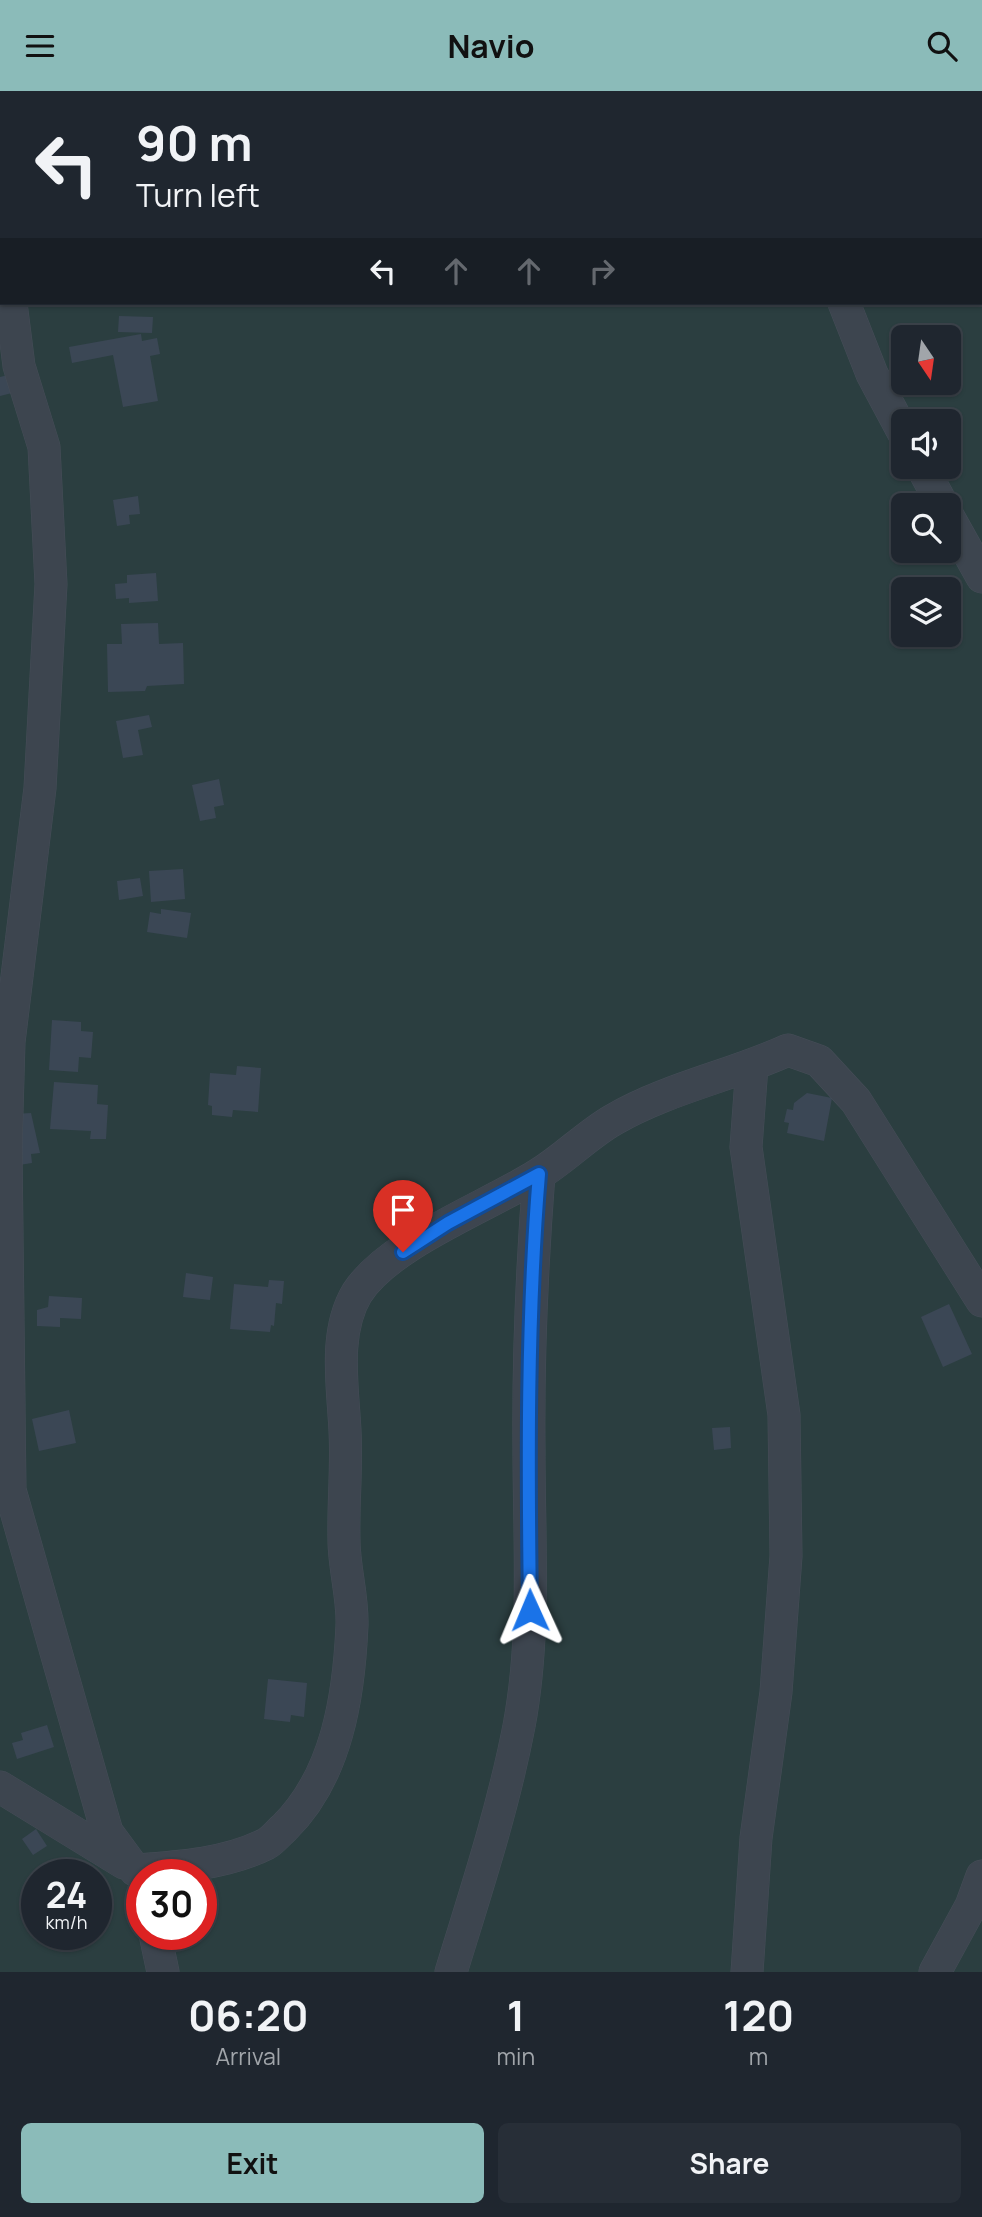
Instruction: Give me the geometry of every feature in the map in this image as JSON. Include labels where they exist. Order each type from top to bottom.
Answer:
[{"type":"street","points":[[11,305],[19,366],[44,447],[51,584],[40,788],[9,1042],[6,1147],[10,1490],[107,1832],[126,1860]]},
{"type":"street","points":[[845,305],[872,374],[891,410]]},
{"type":"street","points":[[961,539],[982,577]]},
{"type":"street","points":[[217,1860],[268,1843],[297,1815],[318,1784],[334,1746],[344,1698],[352,1623],[344,1542],[346,1445],[342,1358],[345,1323],[357,1293],[380,1267],[448,1223],[539,1174],[612,1120],[688,1086],[752,1066],[788,1050],[819,1061],[856,1101],[982,1301]]},
{"type":"street","points":[[752,1066],[746,1147],[784,1415],[786,1556],[776,1692],[756,1838],[747,1959],[769,1972]]},
{"type":"street","points":[[451,1972],[484,1866],[519,1725],[530,1610],[531,1268],[539,1174]]},
{"type":"street","points":[[0,1787],[126,1871]]},
{"type":"street","points":[[935,1972],[971,1906],[982,1876]]},
{"type":"street","points":[[158,1950],[163,1972]]},
{"type":"shaded area","points":[[0,305],[982,305],[982,1972],[0,1972]]},
{"type":"building","points":[[119,316],[153,317],[152,333],[118,332]]},
{"type":"building","points":[[141,334],[142,341],[157,338],[160,354],[150,356],[158,401],[123,407],[113,355],[72,363],[69,347]]},
{"type":"building","points":[[8,375],[12,393],[0,396],[0,377]]},
{"type":"building","points":[[138,496],[140,514],[129,515],[130,524],[117,526],[113,500]]},
{"type":"building","points":[[156,573],[158,601],[129,603],[129,598],[116,599],[115,584],[127,583],[127,575]]},
{"type":"building","points":[[158,623],[159,644],[183,643],[184,684],[147,686],[145,691],[108,692],[107,644],[122,644],[121,624]]},
{"type":"building","points":[[149,715],[152,727],[138,730],[143,755],[123,758],[116,721]]},
{"type":"building","points":[[219,779],[224,805],[214,807],[216,818],[200,821],[192,785]]},
{"type":"building","points":[[183,869],[185,899],[151,902],[149,871]]},
{"type":"building","points":[[140,878],[143,896],[119,900],[117,881]]},
{"type":"building","points":[[161,909],[191,913],[187,938],[147,932],[150,912],[161,914]]},
{"type":"building","points":[[52,1020],[81,1022],[81,1031],[93,1032],[91,1058],[79,1057],[78,1072],[49,1070]]},
{"type":"building","points":[[237,1066],[261,1068],[258,1112],[233,1110],[232,1117],[212,1115],[212,1106],[208,1105],[210,1073],[236,1075]]},
{"type":"building","points":[[54,1082],[98,1085],[97,1104],[108,1105],[106,1139],[90,1139],[91,1131],[50,1129]]},
{"type":"building","points":[[807,1093],[832,1098],[824,1141],[787,1133],[789,1123],[784,1122],[787,1109],[793,1110],[794,1103]]},
{"type":"building","points":[[31,1113],[40,1153],[31,1154],[32,1163],[19,1165],[14,1114]]},
{"type":"building","points":[[186,1273],[213,1277],[210,1300],[183,1297]]},
{"type":"building","points":[[269,1280],[284,1281],[282,1304],[276,1303],[274,1326],[271,1325],[270,1332],[230,1329],[234,1284],[268,1287]]},
{"type":"building","points":[[49,1296],[82,1298],[81,1319],[60,1318],[60,1327],[37,1326],[37,1310],[48,1307]]},
{"type":"building","points":[[949,1304],[972,1354],[943,1367],[921,1317]]},
{"type":"building","points":[[69,1410],[76,1443],[39,1451],[32,1419]]},
{"type":"building","points":[[730,1427],[731,1448],[714,1450],[712,1428]]},
{"type":"building","points":[[268,1679],[307,1683],[304,1717],[291,1715],[290,1722],[264,1719]]},
{"type":"building","points":[[47,1725],[54,1747],[17,1759],[12,1743],[23,1740],[21,1733]]},
{"type":"building","points":[[36,1829],[47,1846],[33,1855],[22,1839]]},
{"type":"route","points":[[403,1252],[448,1223],[539,1174],[531,1268],[528,1395],[530,1610]]}]
